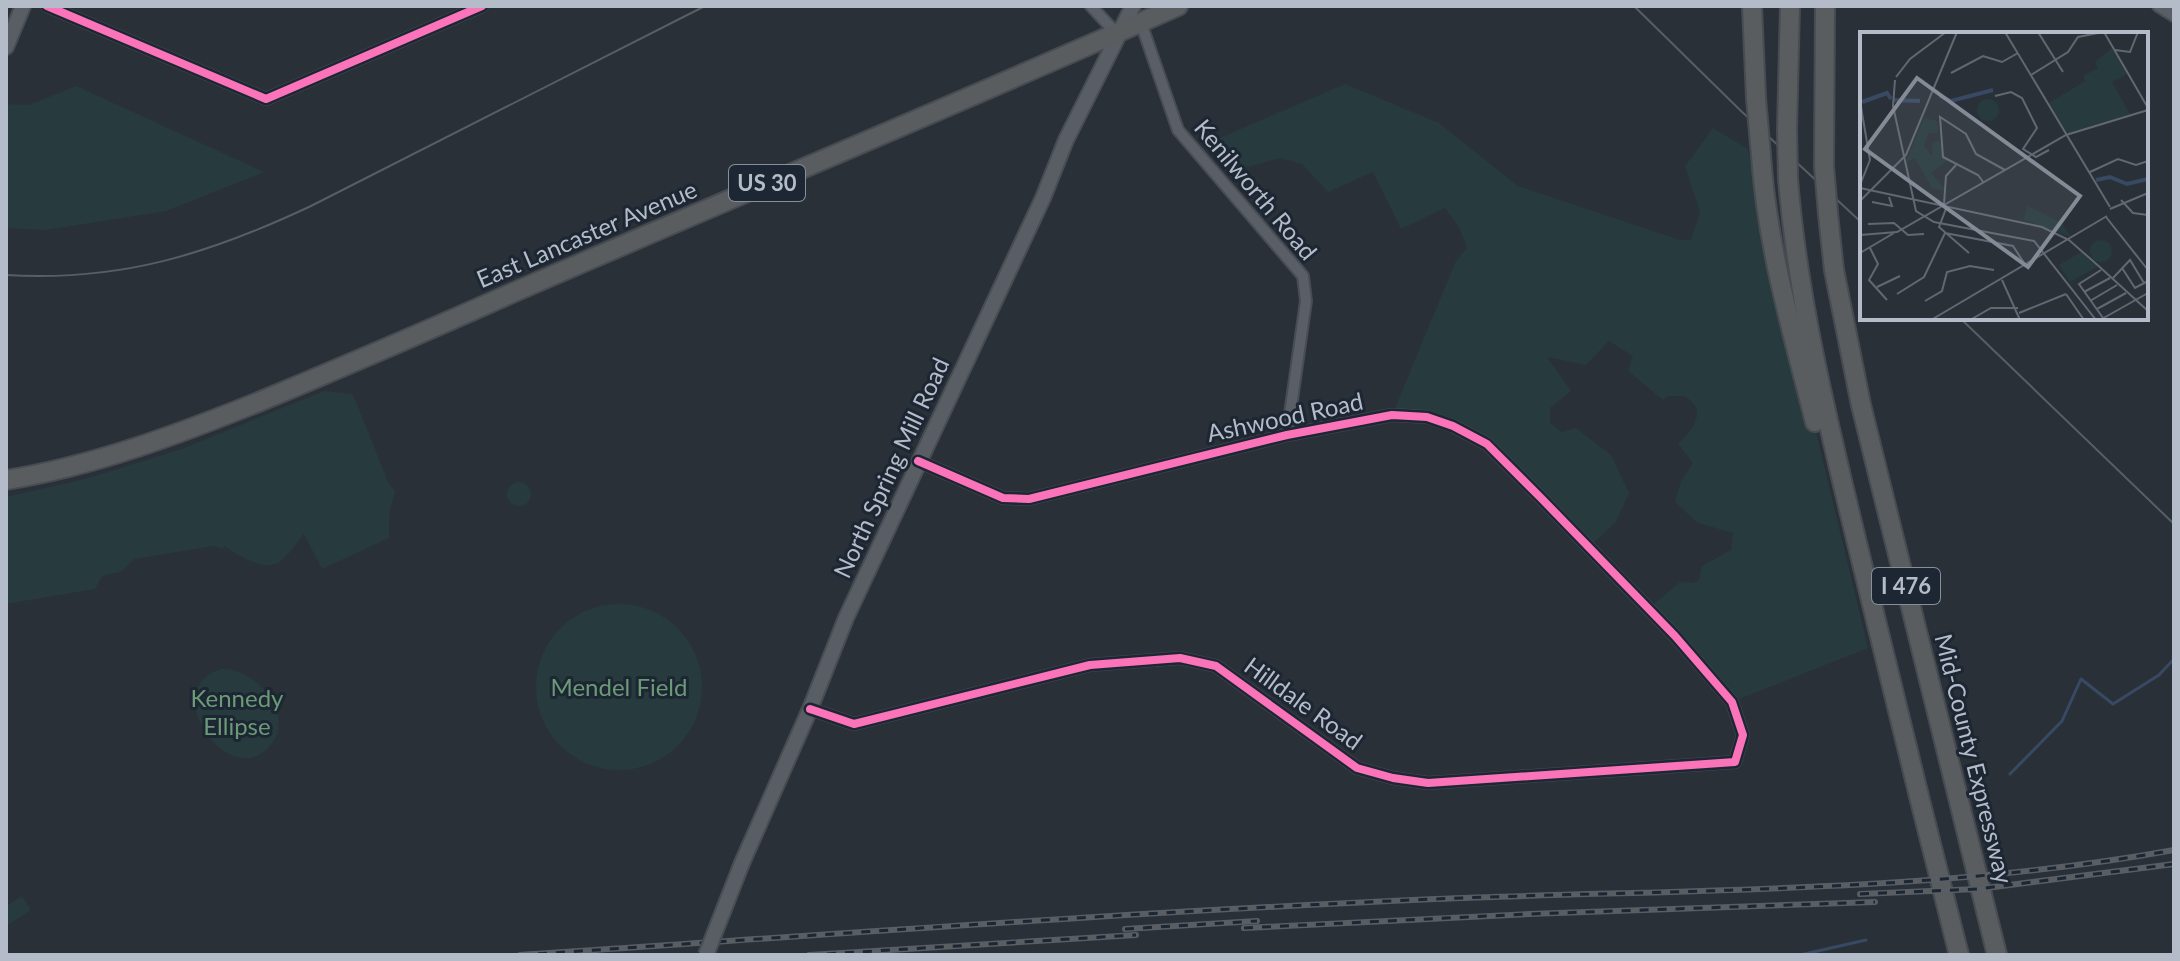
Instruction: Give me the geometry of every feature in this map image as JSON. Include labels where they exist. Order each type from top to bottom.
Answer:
[{"type":"highway","name":"East Lancaster Avenue","points":[[6,480],[106,456],[212,420],[1117,34],[1137,14],[1178,6]]},
{"type":"highway","points":[[1752,6],[1766,219],[1818,433],[1836,490],[1856,538]]},
{"type":"highway","name":"I 476","points":[[1790,6],[1788,179],[1804,309],[1856,538],[1959,955]]},
{"type":"highway","name":"Mid-County Expressway","points":[[1825,6],[1824,166],[1834,270],[1861,405],[1997,955]]},
{"type":"main road","points":[[6,47],[23,6]]},
{"type":"main road","name":"North Spring Mill Road","points":[[706,955],[846,618],[1117,34]]},
{"type":"street","points":[[47,6],[266,99],[482,6]]},
{"type":"street","points":[[1091,6],[1117,34]]},
{"type":"street","points":[[2158,6],[2174,16]]},
{"type":"street","name":"Kenilworth Road","points":[[1137,14],[1178,130],[1303,276],[1306,301],[1287,435]]},
{"type":"street","name":"Ashwood Road","points":[[918,461],[1003,498],[1029,499],[1287,435],[1392,415],[1427,417],[1453,426],[1487,444],[1675,636],[1732,702],[1743,735],[1735,762]]},
{"type":"street","name":"Hilldale Road","points":[[810,709],[854,724],[1090,665],[1180,658],[1216,666],[1357,768],[1393,778],[1428,783],[1735,762]]},
{"type":"green space","points":[[1345,84],[1439,123],[1518,186],[1680,240],[1691,240],[1700,213],[1685,166],[1713,128],[1748,149],[1868,648],[1732,702],[1649,608],[1680,582],[1699,580],[1702,566],[1731,550],[1733,533],[1698,523],[1675,502],[1681,481],[1693,463],[1678,444],[1696,420],[1696,407],[1684,396],[1669,396],[1663,400],[1628,371],[1633,356],[1609,341],[1586,365],[1547,357],[1571,391],[1550,408],[1550,423],[1562,432],[1576,428],[1611,455],[1629,493],[1616,522],[1589,547],[1487,444],[1453,426],[1392,415],[1456,261],[1467,248],[1459,227],[1445,208],[1401,229],[1373,172],[1328,192],[1302,164],[1280,158],[1237,170],[1208,143]]},
{"type":"green space","points":[[76,86],[264,172],[166,211],[46,230],[6,228],[6,104],[29,105]]},
{"type":"green space","points":[[324,391],[352,394],[357,404],[389,484],[395,491],[389,515],[389,538],[322,569],[304,534],[285,557],[271,565],[250,561],[224,546],[223,549],[214,546],[134,559],[121,572],[102,576],[95,589],[6,604],[6,497],[85,479],[182,449]]},
{"type":"green space","points":[[519,482],[527,486],[531,494],[527,502],[519,506],[511,502],[507,494],[511,486]]},
{"type":"green space","name":"Mendel Field","points":[[619,604],[651,610],[678,628],[696,655],[702,687],[696,719],[678,746],[651,764],[619,770],[587,764],[560,746],[542,719],[536,687],[542,655],[560,628],[587,610]]},
{"type":"green space","name":"Kennedy Ellipse","points":[[222,669],[248,676],[269,696],[276,708],[279,722],[277,735],[269,747],[253,757],[235,756],[219,747],[205,732],[197,714],[195,696],[203,680]]},
{"type":"green space","points":[[22,896],[31,910],[6,926],[6,906]]},
{"type":"waterway","points":[[2010,774],[2062,721],[2081,679],[2113,704],[2159,675],[2174,659]]},
{"type":"waterway","points":[[1800,955],[1866,940]]},
{"type":"tram line","points":[[6,275],[48,276],[126,269],[200,251],[236,238],[311,206],[705,6]]},
{"type":"tram line","points":[[1634,6],[1860,221]]},
{"type":"tram line","points":[[1962,320],[2174,524]]},
{"type":"railway","points":[[520,955],[1321,904],[1898,882],[1991,875],[2174,850]]},
{"type":"railway","points":[[1860,894],[1978,889],[2174,864]]},
{"type":"railway","points":[[1244,928],[1875,902]]},
{"type":"railway","points":[[1125,929],[1257,921]]},
{"type":"railway","points":[[809,955],[1136,935]]},
{"type":"cycle path","points":[[47,6],[266,99],[482,6]]},
{"type":"cycle path","points":[[810,709],[854,724],[1090,665],[1180,658],[1216,666],[1357,768],[1393,778],[1428,783],[1735,762],[1743,735],[1732,702],[1675,636],[1487,444],[1453,426],[1427,417],[1392,415],[1287,435],[1029,499],[1003,498],[918,461]]}]
